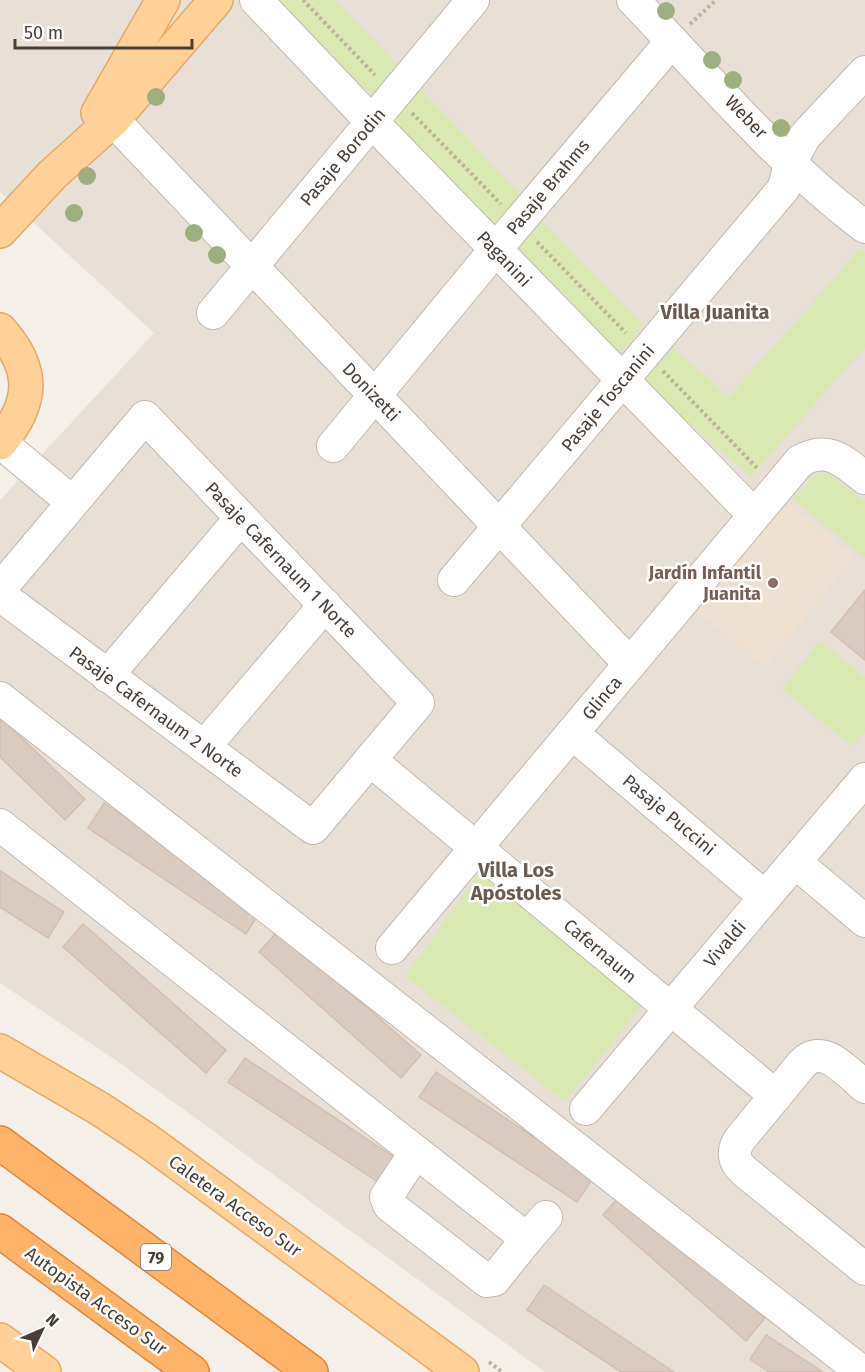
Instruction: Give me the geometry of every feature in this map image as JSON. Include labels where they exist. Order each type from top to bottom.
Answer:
[{"type":"highway","name":"79","points":[[0,1143],[311,1372]]},
{"type":"highway","name":"Autopista Acceso Sur","points":[[0,1230],[192,1372]]},
{"type":"main road","points":[[52,175],[109,97],[163,0]]},
{"type":"main road","points":[[0,231],[52,175],[113,120],[216,0]]},
{"type":"main road","points":[[0,330],[21,362],[26,386],[18,420],[0,443]]},
{"type":"main road","name":"Caletera Acceso Sur","points":[[0,1051],[100,1109],[148,1141],[462,1372]]},
{"type":"main road","points":[[0,1340],[44,1372]]},
{"type":"street","name":"Paganini","points":[[256,0],[495,250],[754,515]]},
{"type":"street","name":"Pasaje Borodin","points":[[213,313],[473,0]]},
{"type":"street","name":"Weber","points":[[633,0],[790,163],[820,191],[865,227]]},
{"type":"street","name":"Pasaje Brahms","points":[[333,446],[518,222],[672,41]]},
{"type":"street","name":"Pasaje Toscanini","points":[[454,580],[784,188],[790,163],[806,136],[865,72]]},
{"type":"street","name":"Donizetti","points":[[113,120],[630,664]]},
{"type":"street","name":"Pasaje Cafernaum 1 Norte","points":[[72,502],[145,417],[418,703],[370,760]]},
{"type":"street","points":[[0,443],[72,502],[0,589]]},
{"type":"street","name":"Glinca","points":[[392,948],[800,461],[816,454],[832,455],[865,478]]},
{"type":"street","points":[[107,676],[241,518]]},
{"type":"street","name":"Pasaje Cafernaum 2 Norte","points":[[0,595],[313,828],[370,760]]},
{"type":"street","points":[[204,747],[325,605]]},
{"type":"street","points":[[0,698],[862,1372]]},
{"type":"street","name":"Pasaje Puccini","points":[[572,733],[765,897]]},
{"type":"street","name":"Cafernaum","points":[[370,760],[776,1096]]},
{"type":"street","name":"Vivaldi","points":[[586,1109],[865,779]]},
{"type":"street","points":[[0,825],[416,1152],[537,1228],[494,1280],[487,1281],[389,1205],[386,1197],[416,1152]]},
{"type":"street","points":[[795,862],[865,921]]},
{"type":"street","points":[[865,1087],[828,1057],[816,1055],[806,1060],[736,1144],[734,1157],[736,1163],[744,1171],[865,1269]]},
{"type":"path","points":[[303,0],[777,489]]},
{"type":"path","points":[[672,41],[716,0]]},
{"type":"shaded area","points":[[0,0],[865,0],[865,1372],[545,1372],[114,1059],[0,983],[0,500],[154,333],[0,192]]},
{"type":"shaded area","name":"Jardín Infantil Juanita","points":[[783,499],[854,557],[765,667],[692,608]]},
{"type":"green space","points":[[277,0],[335,0],[399,67],[374,97]]},
{"type":"green space","points":[[420,89],[521,195],[496,225],[392,120]]},
{"type":"green space","points":[[541,220],[643,325],[618,356],[514,251]]},
{"type":"green space","points":[[860,249],[865,253],[865,347],[751,477],[641,381],[672,347],[729,397]]},
{"type":"green space","points":[[826,472],[865,502],[865,558],[793,499],[816,474]]},
{"type":"green space","points":[[820,641],[865,678],[865,731],[852,746],[782,689]]},
{"type":"green space","points":[[480,873],[642,1006],[565,1102],[405,976]]},
{"type":"building","points":[[865,590],[865,660],[831,632]]},
{"type":"building","points":[[0,717],[85,799],[65,820],[0,757]]},
{"type":"building","points":[[104,803],[262,909],[246,934],[88,828]]},
{"type":"building","points":[[0,871],[64,912],[48,938],[0,907]]},
{"type":"building","points":[[83,924],[226,1050],[206,1073],[63,947]]},
{"type":"building","points":[[279,930],[421,1055],[401,1078],[259,952]]},
{"type":"building","points":[[245,1058],[403,1163],[387,1188],[228,1082]]},
{"type":"building","points":[[436,1072],[594,1177],[577,1202],[419,1097]]},
{"type":"building","points":[[623,1192],[765,1318],[746,1341],[603,1215]]},
{"type":"building","points":[[544,1285],[674,1372],[621,1372],[527,1310]]},
{"type":"building","points":[[766,1335],[823,1372],[769,1372],[750,1359]]},
{"type":"place","name":"Jardín Infantil Juanita","points":[[773,583]]},
{"type":"district","name":"Villa Juanita","points":[[715,312]]},
{"type":"district","name":"Villa Los Apóstoles","points":[[516,882]]}]
